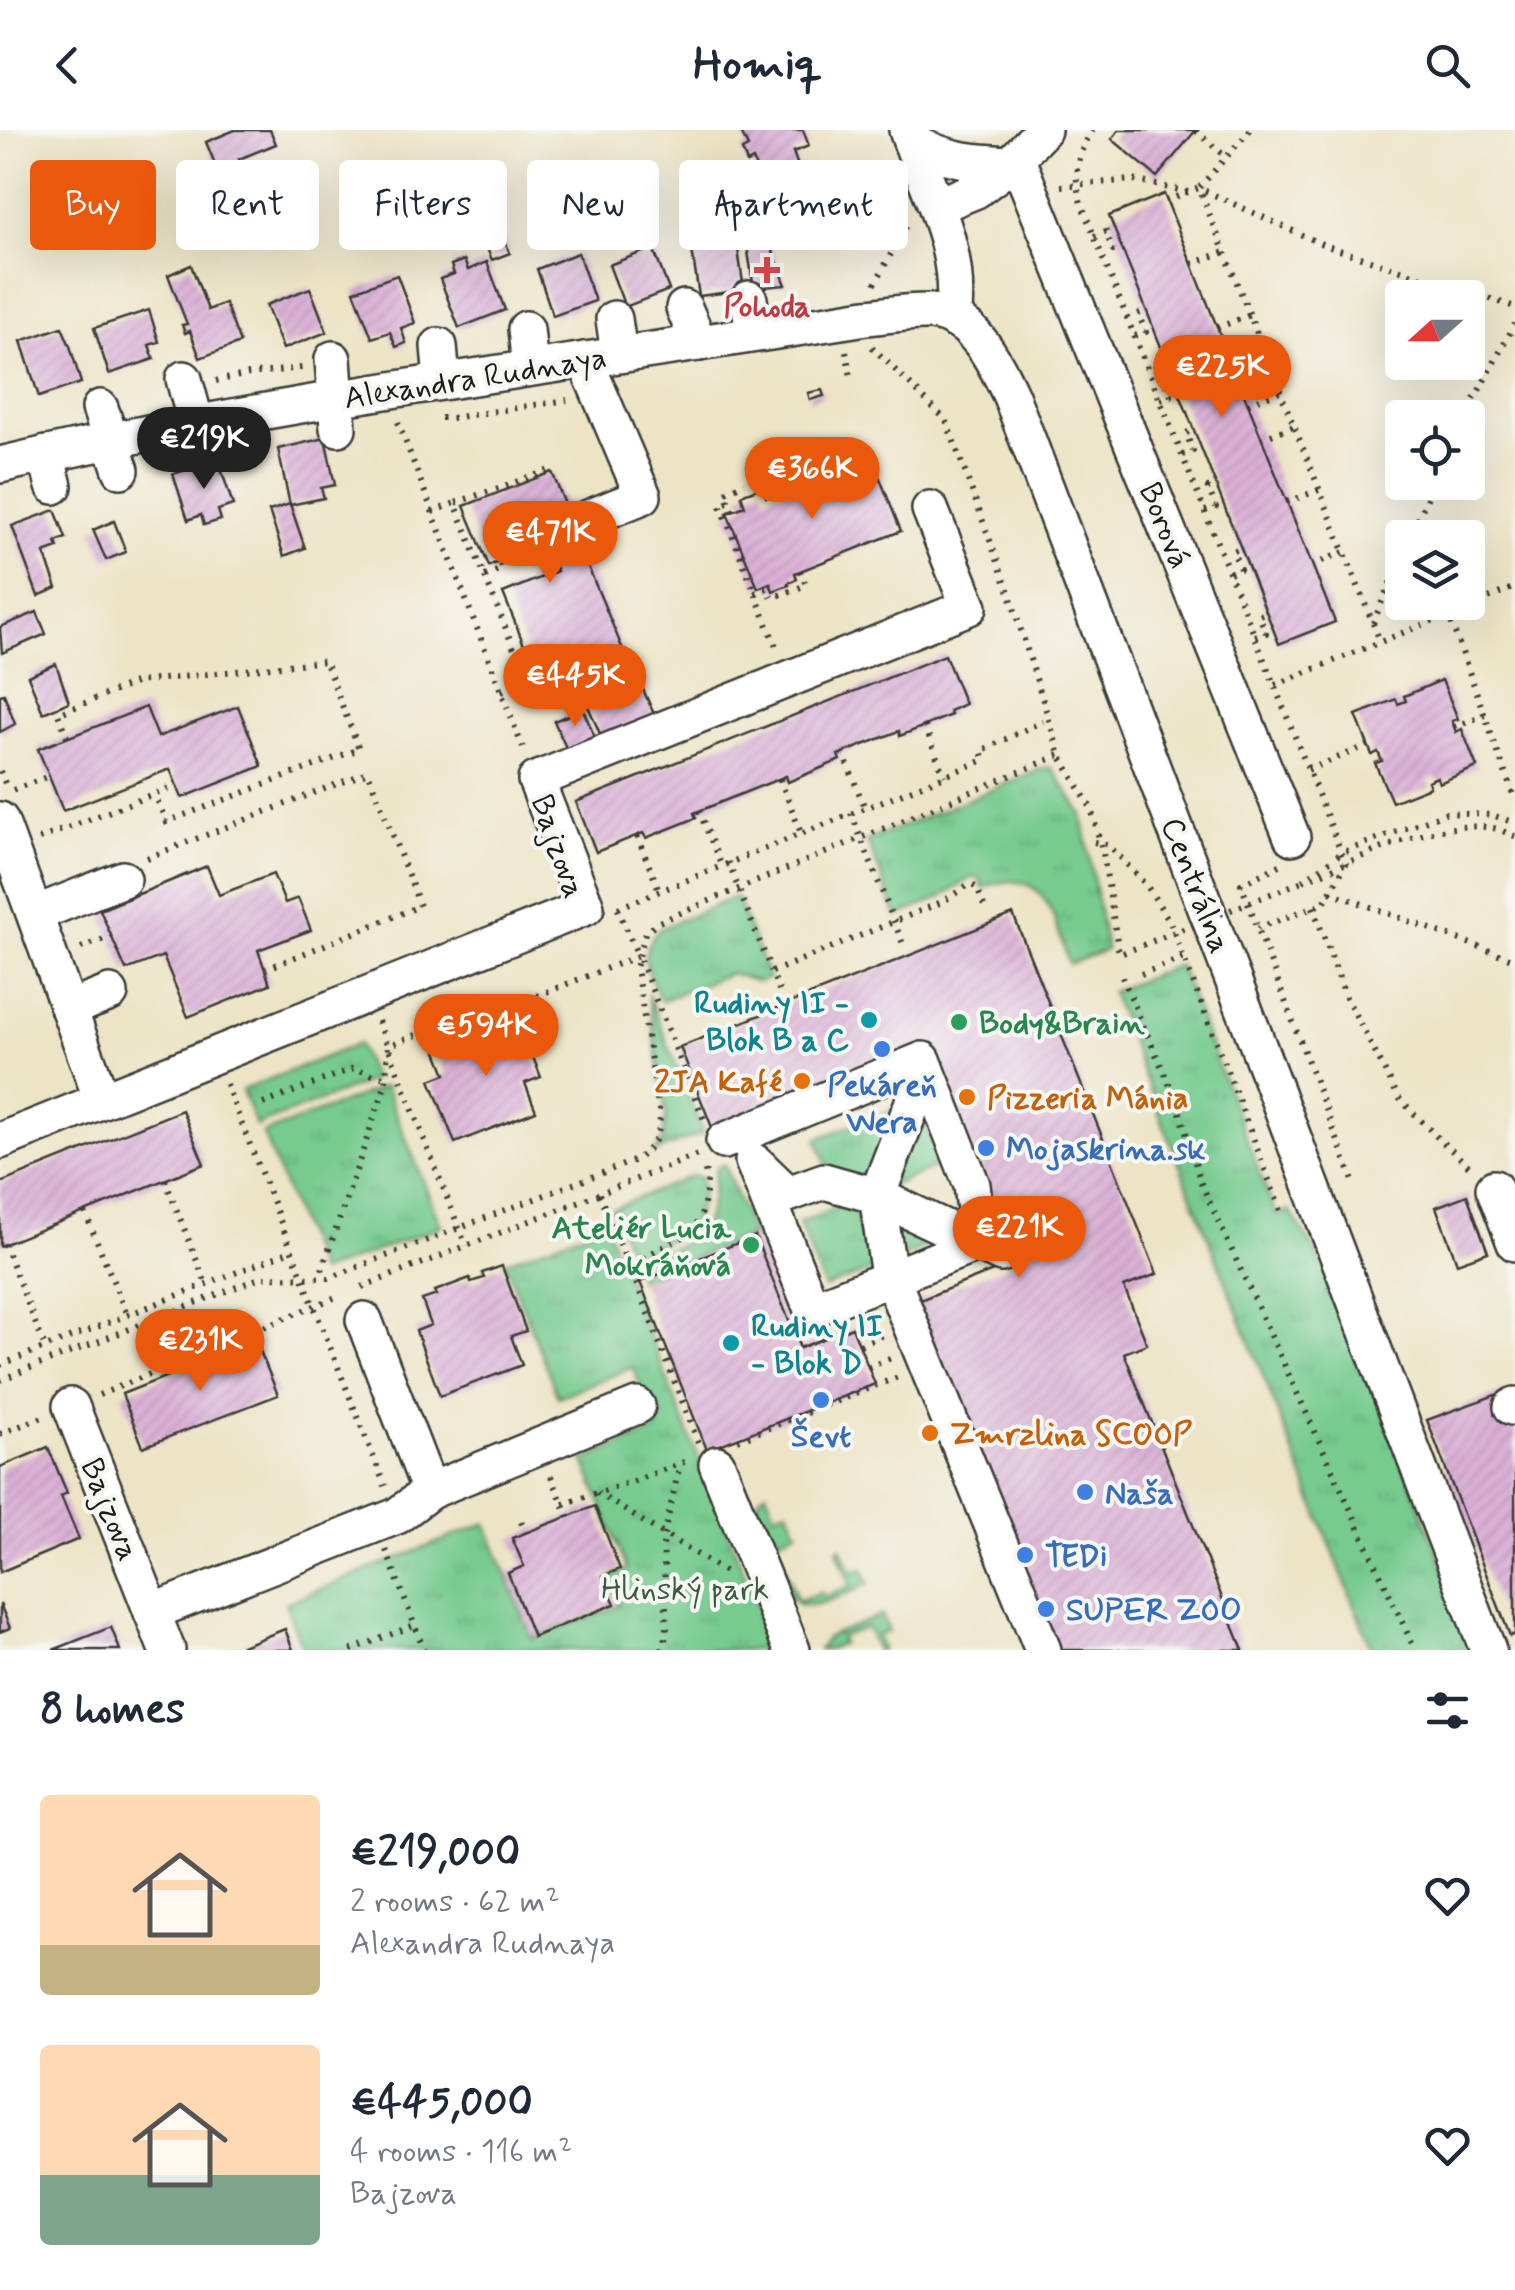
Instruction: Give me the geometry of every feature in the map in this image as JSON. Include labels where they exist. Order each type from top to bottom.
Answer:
[{"type":"street","points":[[924,211],[1019,171],[1043,130]]},
{"type":"street","points":[[909,136],[933,154],[1019,171]]},
{"type":"street","points":[[909,136],[924,211],[951,250],[956,297],[953,318]]},
{"type":"street","name":"Borová","points":[[1019,171],[1300,848]]},
{"type":"street","points":[[750,299],[754,334]]},
{"type":"street","points":[[684,308],[699,342]]},
{"type":"street","name":"Alexandra Rudnaya","points":[[0,465],[50,470],[111,439],[337,413],[440,364],[530,368],[866,317],[934,312],[953,318]]},
{"type":"street","name":"Centrálna","points":[[953,318],[976,335],[994,360],[1011,396],[1488,1650]]},
{"type":"street","points":[[581,520],[643,496],[602,357],[614,319]]},
{"type":"street","points":[[526,329],[530,368]]},
{"type":"street","points":[[334,359],[337,413]]},
{"type":"street","points":[[184,379],[213,430]]},
{"type":"street","name":"Bajzova","points":[[14,1135],[602,907],[536,780],[969,607],[930,510]]},
{"type":"street","points":[[4,806],[34,914],[102,1100]]},
{"type":"street","points":[[34,914],[123,879]]},
{"type":"street","points":[[69,1009],[110,993]]},
{"type":"street","points":[[726,1152],[923,1060],[972,1185],[990,1249]]},
{"type":"street","points":[[926,1068],[877,1196],[888,1270],[1043,1650]]},
{"type":"street","points":[[726,1152],[788,1194],[824,1181],[877,1196],[990,1249]]},
{"type":"street","points":[[726,1152],[792,1294],[812,1309],[892,1278],[990,1249]]},
{"type":"street","points":[[1494,1188],[1515,1244]]},
{"type":"street","points":[[364,1320],[430,1491]]},
{"type":"street","name":"Bajzova","points":[[70,1406],[167,1650]]},
{"type":"street","points":[[152,1612],[390,1530],[430,1491],[637,1406]]},
{"type":"street","points":[[710,1459],[792,1650]]},
{"type":"path","points":[[1093,130],[1078,157],[1076,185],[1346,864]]},
{"type":"path","points":[[1196,130],[1226,157]]},
{"type":"path","points":[[1166,201],[1199,188],[1250,130]]},
{"type":"path","points":[[1019,171],[1076,185],[1133,180],[1188,192]]},
{"type":"path","points":[[1199,188],[1380,641]]},
{"type":"path","points":[[1199,188],[1324,245],[1515,307]]},
{"type":"path","points":[[866,317],[864,300],[924,211]]},
{"type":"path","points":[[1094,236],[1106,232],[1113,251],[1121,248]]},
{"type":"path","points":[[1192,264],[1224,252]]},
{"type":"path","points":[[1135,336],[1146,332],[1138,314],[1146,311]]},
{"type":"path","points":[[1217,328],[1250,315]]},
{"type":"path","points":[[1474,400],[1515,324]]},
{"type":"path","points":[[848,364],[851,376]]},
{"type":"path","points":[[1160,400],[1171,396],[1164,378],[1172,375]]},
{"type":"path","points":[[1248,404],[1280,391]]},
{"type":"path","points":[[396,417],[536,780]]},
{"type":"path","points":[[1261,439],[1294,426]]},
{"type":"path","points":[[1182,455],[1193,451],[1186,433],[1194,430]]},
{"type":"path","points":[[432,512],[553,468]]},
{"type":"path","points":[[732,511],[724,492],[746,483]]},
{"type":"path","points":[[1205,511],[1216,507],[1208,488],[1216,485]]},
{"type":"path","points":[[1286,502],[1320,490]]},
{"type":"path","points":[[728,502],[720,504],[789,679]]},
{"type":"path","points":[[456,503],[527,680],[502,692]]},
{"type":"path","points":[[1230,574],[1240,569],[1233,551],[1241,548]]},
{"type":"path","points":[[1312,565],[1344,552]]},
{"type":"path","points":[[485,576],[502,570],[499,562]]},
{"type":"path","points":[[755,593],[767,588],[772,598],[806,584],[800,571]]},
{"type":"path","points":[[1485,599],[1515,587]]},
{"type":"path","points":[[1373,624],[1385,595]]},
{"type":"path","points":[[1255,637],[1266,633],[1259,615],[1267,612]]},
{"type":"path","points":[[1274,685],[1433,620]]},
{"type":"path","points":[[1450,620],[1515,800]]},
{"type":"path","points":[[514,647],[523,643]]},
{"type":"path","points":[[67,737],[58,714],[137,682],[325,661],[359,749],[166,822],[155,794]]},
{"type":"path","points":[[1454,727],[1484,715]]},
{"type":"path","points":[[726,1152],[708,1132],[638,956],[602,907],[659,890],[984,760],[980,752],[1043,720]]},
{"type":"path","points":[[925,726],[944,776]]},
{"type":"path","points":[[1308,770],[1368,745]]},
{"type":"path","points":[[844,753],[865,808]]},
{"type":"path","points":[[0,1380],[262,1277],[330,1278],[636,1160],[650,1149],[660,1132],[636,968],[646,933],[658,922],[1060,755],[1091,808],[1118,954],[1416,837],[1449,828],[1492,828],[1515,836]]},
{"type":"path","points":[[1503,766],[1515,762]]},
{"type":"path","points":[[123,879],[119,869],[368,772],[420,906],[266,969]]},
{"type":"path","points":[[4,806],[49,776]]},
{"type":"path","points":[[780,779],[801,833]]},
{"type":"path","points":[[48,836],[177,785]]},
{"type":"path","points":[[699,811],[738,889],[780,993]]},
{"type":"path","points":[[851,813],[903,944]]},
{"type":"path","points":[[1303,882],[1341,853],[1445,813],[1492,816],[1515,823]]},
{"type":"path","points":[[637,836],[659,890]]},
{"type":"path","points":[[1336,838],[1300,848],[1241,884],[1352,1181]]},
{"type":"path","points":[[1097,842],[1108,844],[1147,886],[1170,922],[1282,1211]]},
{"type":"path","points":[[1258,928],[1324,903],[1346,864]]},
{"type":"path","points":[[772,972],[942,902],[970,884],[977,888],[984,906]]},
{"type":"path","points":[[1330,892],[1515,960]]},
{"type":"path","points":[[1313,908],[1346,997],[1399,1098],[1494,1188]]},
{"type":"path","points":[[80,948],[112,936]]},
{"type":"path","points":[[388,1046],[432,1029],[438,1035],[638,956]]},
{"type":"path","points":[[1141,974],[1184,958]]},
{"type":"path","points":[[1122,978],[1177,1102],[1202,1183],[1416,1650]]},
{"type":"path","points":[[486,1016],[491,1028]]},
{"type":"path","points":[[361,1026],[378,1020],[466,1246]]},
{"type":"path","points":[[438,1035],[443,1046]]},
{"type":"path","points":[[322,1270],[386,1083],[388,1046]]},
{"type":"path","points":[[214,1055],[313,1306],[390,1530],[424,1650]]},
{"type":"path","points":[[263,1104],[354,1068],[386,1077]]},
{"type":"path","points":[[0,1434],[599,1194],[726,1152]]},
{"type":"path","points":[[632,1275],[642,1259],[696,1227],[708,1179],[726,1152]]},
{"type":"path","points":[[165,1180],[206,1284]]},
{"type":"path","points":[[599,1194],[710,1459]]},
{"type":"path","points":[[85,1212],[127,1315]]},
{"type":"path","points":[[4,1244],[46,1347]]},
{"type":"path","points":[[0,1364],[291,1251]]},
{"type":"path","points":[[563,1504],[680,1463],[710,1459],[830,1403],[928,1365]]},
{"type":"path","points":[[539,1445],[568,1516]]},
{"type":"path","points":[[662,1650],[668,1632],[664,1535],[680,1463]]},
{"type":"path","points":[[597,1494],[771,1599]]},
{"type":"path","points":[[521,1522],[526,1533]]},
{"type":"path","points":[[352,1650],[415,1625]]},
{"type":"green space","points":[[1052,768],[1082,814],[1106,950],[1069,964],[1044,899],[1021,882],[983,888],[980,879],[973,877],[940,898],[897,916],[867,841]]},
{"type":"green space","points":[[736,897],[769,978],[758,982],[730,973],[661,1001],[646,963],[652,937],[661,928]]},
{"type":"green space","points":[[1179,965],[1276,1215],[1289,1210],[1333,1278],[1475,1650],[1372,1650],[1111,992]]},
{"type":"green space","points":[[648,994],[703,1133],[655,1152],[663,1140],[666,1115]]},
{"type":"green space","points":[[358,1044],[373,1080],[256,1126],[242,1090]]},
{"type":"green space","points":[[385,1086],[441,1226],[319,1273],[263,1134]]},
{"type":"green space","points":[[907,1103],[875,1185],[827,1166],[817,1139]]},
{"type":"green space","points":[[919,1106],[942,1164],[888,1187]]},
{"type":"green space","points":[[724,1164],[752,1235],[638,1280],[637,1274],[650,1260],[686,1242],[701,1229],[710,1207],[716,1168]]},
{"type":"green space","points":[[691,1176],[700,1177],[702,1190],[690,1225],[633,1260],[611,1209]]},
{"type":"green space","points":[[859,1199],[880,1267],[824,1288],[799,1223]]},
{"type":"green space","points":[[884,1209],[914,1221],[925,1248],[891,1262]]},
{"type":"green space","name":"Hlinský park","points":[[605,1224],[775,1650],[303,1650],[285,1603],[486,1523],[532,1639],[619,1606],[609,1578],[627,1569],[584,1460],[657,1430],[633,1367],[558,1397],[505,1262]]},
{"type":"green space","points":[[766,1491],[775,1513],[788,1509],[797,1531],[774,1540],[798,1601],[821,1592],[824,1597],[851,1586],[837,1550],[841,1547],[851,1572],[863,1569],[869,1583],[815,1604],[799,1604],[786,1593],[756,1518],[757,1503]]},
{"type":"green space","points":[[882,1615],[889,1631],[877,1636],[882,1650],[876,1650],[867,1627],[840,1637],[842,1643],[818,1650],[827,1637]]},
{"type":"building","points":[[235,130],[270,130],[276,144],[239,160],[213,160],[206,142]]},
{"type":"building","points":[[740,130],[803,130],[809,146],[793,152],[796,160],[746,160],[742,150],[748,147]]},
{"type":"building","points":[[1119,130],[1196,130],[1157,177],[1112,139]]},
{"type":"building","points":[[1164,194],[1335,622],[1279,644],[1109,216]]},
{"type":"building","points":[[507,246],[510,253],[492,260],[488,250],[507,250]]},
{"type":"building","points":[[654,250],[669,290],[625,307],[609,265]]},
{"type":"building","points":[[692,250],[738,250],[744,290],[699,296]]},
{"type":"building","points":[[748,250],[772,250],[786,285],[754,288]]},
{"type":"building","points":[[578,253],[595,301],[553,316],[537,269]]},
{"type":"building","points":[[464,260],[468,270],[487,262],[505,310],[459,328],[440,279],[454,274],[451,265]]},
{"type":"building","points":[[191,265],[208,310],[225,303],[240,343],[200,358],[190,331],[185,333],[182,325],[187,324],[168,275]]},
{"type":"building","points":[[397,275],[415,323],[401,328],[406,343],[396,347],[390,332],[372,338],[354,291]]},
{"type":"building","points":[[310,288],[327,332],[283,349],[266,305]]},
{"type":"building","points":[[149,310],[159,342],[149,345],[154,359],[109,374],[94,328]]},
{"type":"building","points":[[62,327],[81,383],[39,397],[21,341]]},
{"type":"building","points":[[822,390],[824,396],[810,400],[808,393]]},
{"type":"building","points":[[325,438],[335,485],[321,488],[324,498],[290,505],[278,449]]},
{"type":"building","points":[[871,456],[901,531],[795,573],[797,579],[789,585],[773,591],[770,583],[758,588],[727,513],[745,506],[741,495],[762,487],[766,497]]},
{"type":"building","points":[[218,460],[233,505],[218,510],[221,520],[204,525],[201,515],[188,520],[173,474]]},
{"type":"building","points":[[552,472],[629,664],[546,699],[503,593],[557,571],[544,543],[489,566],[464,506]]},
{"type":"building","points":[[290,504],[305,548],[284,556],[269,511]]},
{"type":"building","points":[[55,510],[66,538],[56,542],[58,548],[44,553],[57,588],[38,596],[12,526]]},
{"type":"building","points":[[114,521],[126,552],[106,560],[93,530]]},
{"type":"building","points":[[37,612],[46,634],[2,653],[0,627]]},
{"type":"building","points":[[945,655],[965,704],[949,711],[951,715],[838,755],[840,760],[788,782],[786,776],[694,813],[696,818],[646,838],[643,833],[596,852],[576,802]]},
{"type":"building","points":[[56,664],[69,702],[43,713],[28,676]]},
{"type":"building","points":[[1442,680],[1458,719],[1452,721],[1456,732],[1462,729],[1477,767],[1439,783],[1437,777],[1428,781],[1430,787],[1392,802],[1375,763],[1382,761],[1378,752],[1372,755],[1356,715],[1396,699],[1398,704],[1406,701],[1404,696]]},
{"type":"building","points":[[641,685],[654,714],[601,736],[588,706]]},
{"type":"building","points":[[4,694],[15,724],[0,732],[0,695]]},
{"type":"building","points":[[238,706],[262,766],[182,798],[170,769],[63,811],[38,749],[146,707],[158,737]]},
{"type":"building","points":[[583,709],[595,738],[567,750],[554,721]]},
{"type":"building","points":[[207,866],[219,895],[273,874],[285,903],[298,898],[311,930],[258,950],[270,984],[188,1017],[163,956],[126,970],[100,910]]},
{"type":"building","points":[[1013,914],[1157,1274],[1124,1287],[1147,1344],[1124,1353],[1243,1650],[1054,1650],[915,1302],[1018,1261],[931,1043],[713,1130],[680,1047]]},
{"type":"building","points":[[515,1013],[541,1077],[525,1083],[536,1111],[455,1143],[430,1080],[446,1074],[436,1049],[449,1043],[447,1040],[483,1026],[485,1030]]},
{"type":"building","points":[[182,1110],[204,1164],[0,1246],[0,1183]]},
{"type":"building","points":[[1467,1195],[1488,1252],[1457,1263],[1436,1207]]},
{"type":"building","name":"Rudiny II - Blok D","points":[[755,1236],[800,1348],[852,1327],[875,1384],[707,1450],[640,1282]]},
{"type":"building","points":[[502,1266],[526,1331],[511,1336],[522,1365],[440,1396],[416,1331],[431,1325],[422,1300],[470,1278],[471,1282],[484,1278],[482,1273]]},
{"type":"building","points":[[256,1341],[278,1395],[143,1447],[122,1394]]},
{"type":"building","points":[[1506,1391],[1515,1415],[1515,1634],[1510,1636],[1427,1420]]},
{"type":"building","points":[[48,1447],[67,1493],[61,1496],[79,1539],[0,1572],[0,1467]]},
{"type":"building","points":[[595,1506],[620,1569],[603,1576],[615,1604],[533,1637],[508,1573],[524,1566],[512,1538]]},
{"type":"building","points":[[0,1604],[10,1628],[0,1632]]},
{"type":"building","points":[[111,1627],[120,1650],[53,1650]]},
{"type":"building","points":[[285,1629],[293,1650],[232,1650]]},
{"type":"place","name":"Pohoda","points":[[767,270]]},
{"type":"place","name":"Rudiny II - Blok B a C","points":[[869,1020]]},
{"type":"place","name":"Body&Brain","points":[[959,1022]]},
{"type":"place","name":"Pekáreň Wera","points":[[882,1049]]},
{"type":"place","name":"2JA Kafé","points":[[802,1081]]},
{"type":"place","name":"Pizzeria Mánia","points":[[967,1097]]},
{"type":"place","name":"Mojaskrina.sk","points":[[986,1148]]},
{"type":"place","name":"Ateliér Lucia Mokráňová","points":[[751,1245]]},
{"type":"place","name":"Rudiny II - Blok D","points":[[731,1343]]},
{"type":"place","name":"Ševt","points":[[821,1400]]},
{"type":"place","name":"Zmrzlina SCOOP","points":[[930,1433]]},
{"type":"place","name":"Naša","points":[[1085,1492]]},
{"type":"place","name":"TEDi","points":[[1025,1555]]},
{"type":"place","name":"SUPER ZOO","points":[[1046,1609]]}]
